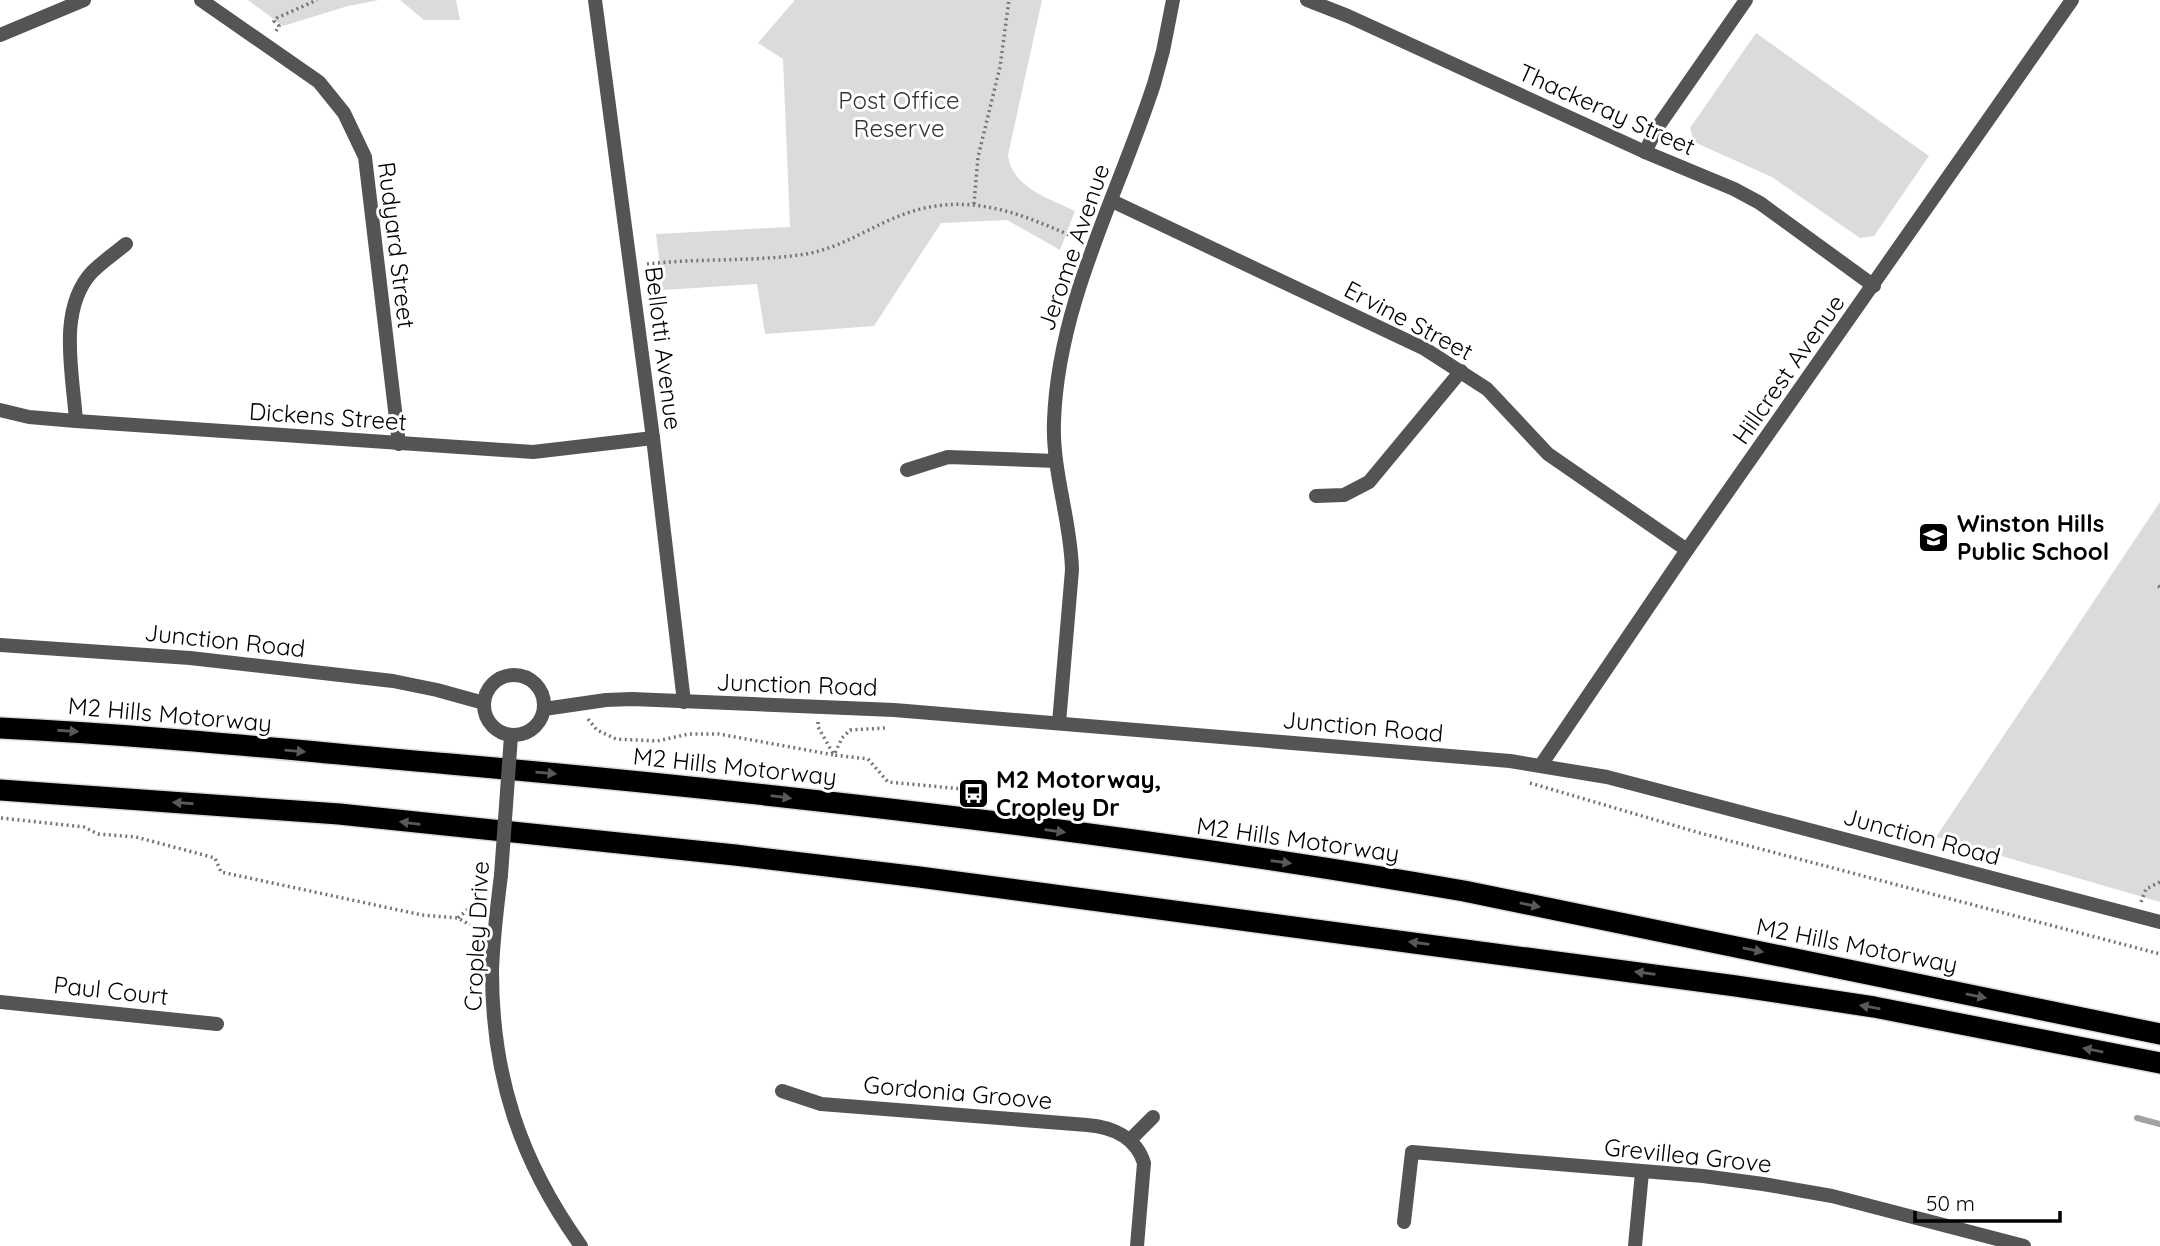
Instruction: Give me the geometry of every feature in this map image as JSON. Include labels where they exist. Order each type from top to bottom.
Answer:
[{"type":"highway","name":"M2 Hills Motorway","points":[[0,728],[296,751],[700,788],[988,821],[1338,870],[1464,891],[2160,1034]]},
{"type":"highway","points":[[0,790],[339,814],[735,855],[933,879],[1737,986],[1874,1007],[2160,1063]]},
{"type":"street","points":[[0,35],[84,0]]},
{"type":"street","name":"Rudyard Street","points":[[201,0],[319,82],[344,113],[365,157],[399,444]]},
{"type":"street","name":"Bellotti Avenue","points":[[595,0],[653,438],[684,702]]},
{"type":"street","name":"Jerome Avenue","points":[[1059,723],[1072,563],[1056,461],[1054,410],[1063,347],[1075,300],[1156,76],[1173,0]]},
{"type":"street","name":"Thackeray Street","points":[[1307,0],[1760,202],[1874,286]]},
{"type":"street","points":[[1645,152],[1657,128],[1746,0]]},
{"type":"street","name":"Hillcrest Avenue","points":[[1541,765],[2073,0]]},
{"type":"street","name":"Ervine Street","points":[[1112,201],[1425,349],[1497,398],[1548,454],[1688,550]]},
{"type":"street","points":[[76,421],[70,320],[77,295],[92,273],[126,244]]},
{"type":"street","points":[[1316,496],[1344,495],[1369,482],[1461,371]]},
{"type":"street","name":"Dickens Street","points":[[0,410],[29,417],[76,421],[533,452],[653,438]]},
{"type":"street","points":[[906,470],[948,457],[1056,461]]},
{"type":"street","name":"Junction Road","points":[[0,645],[190,657],[394,681],[484,704]]},
{"type":"street","points":[[517,675],[535,682],[541,690],[544,709],[542,718],[530,731],[511,736],[495,729],[488,722],[484,704],[485,694],[498,679],[517,675]]},
{"type":"street","name":"Junction Road","points":[[544,709],[632,699],[819,706],[1059,723],[1541,765],[1607,777],[2160,922]]},
{"type":"street","name":"Cropley Drive","points":[[511,736],[493,981],[495,1034],[506,1093],[517,1130],[548,1197],[581,1246]]},
{"type":"street","name":"Paul Court","points":[[0,1002],[217,1024]]},
{"type":"street","name":"Gordonia Groove","points":[[782,1091],[821,1104],[1098,1126],[1114,1130],[1130,1140]]},
{"type":"street","points":[[1138,1246],[1144,1163],[1141,1152],[1130,1140],[1153,1117]]},
{"type":"street","name":"Grevillea Grove","points":[[1404,1222],[1412,1152],[1703,1176],[1832,1196],[2024,1246]]},
{"type":"street","points":[[1635,1246],[1642,1172]]},
{"type":"path","points":[[266,44],[279,26],[274,22],[277,18],[317,0]]},
{"type":"path","points":[[974,204],[978,157],[1000,67],[1009,0]]},
{"type":"path","points":[[655,263],[807,254],[834,247],[896,217],[916,211],[974,204],[1009,211],[1070,236]]},
{"type":"path","points":[[581,704],[597,730],[617,739],[657,741],[689,734],[719,734],[868,759],[888,782],[973,790],[973,793]]},
{"type":"path","points":[[819,706],[818,727],[834,755]]},
{"type":"path","points":[[834,755],[842,738],[850,730],[891,728]]},
{"type":"path","points":[[1524,781],[1700,833],[2160,954]]},
{"type":"path","points":[[1,818],[84,827],[98,834],[136,837],[215,858],[221,872],[422,915],[458,918],[470,925]]},
{"type":"path","points":[[2138,917],[2146,889],[2160,882]]},
{"type":"path","points":[[458,918],[474,904]]},
{"type":"green space","points":[[248,0],[379,0],[348,6],[283,26]]},
{"type":"green space","points":[[400,0],[456,0],[460,20],[424,20]]},
{"type":"green space","name":"Post Office Reserve","points":[[795,0],[1042,0],[1008,155],[1016,176],[1024,184],[1075,211],[1060,250],[1007,220],[941,223],[874,326],[765,334],[757,284],[663,290],[656,234],[790,227],[783,59],[758,43]]},
{"type":"green space","points":[[1756,33],[1929,156],[1874,236],[1860,238],[1772,177],[1694,142],[1690,128]]},
{"type":"green space","points":[[2160,502],[2160,902],[1936,837]]},
{"type":"waterway","points":[[2137,1118],[2160,1124]]},
{"type":"place","name":"Winston Hills Public School","points":[[1934,537]]},
{"type":"place","name":"M2 Motorway, Cropley Dr","points":[[973,793]]}]
